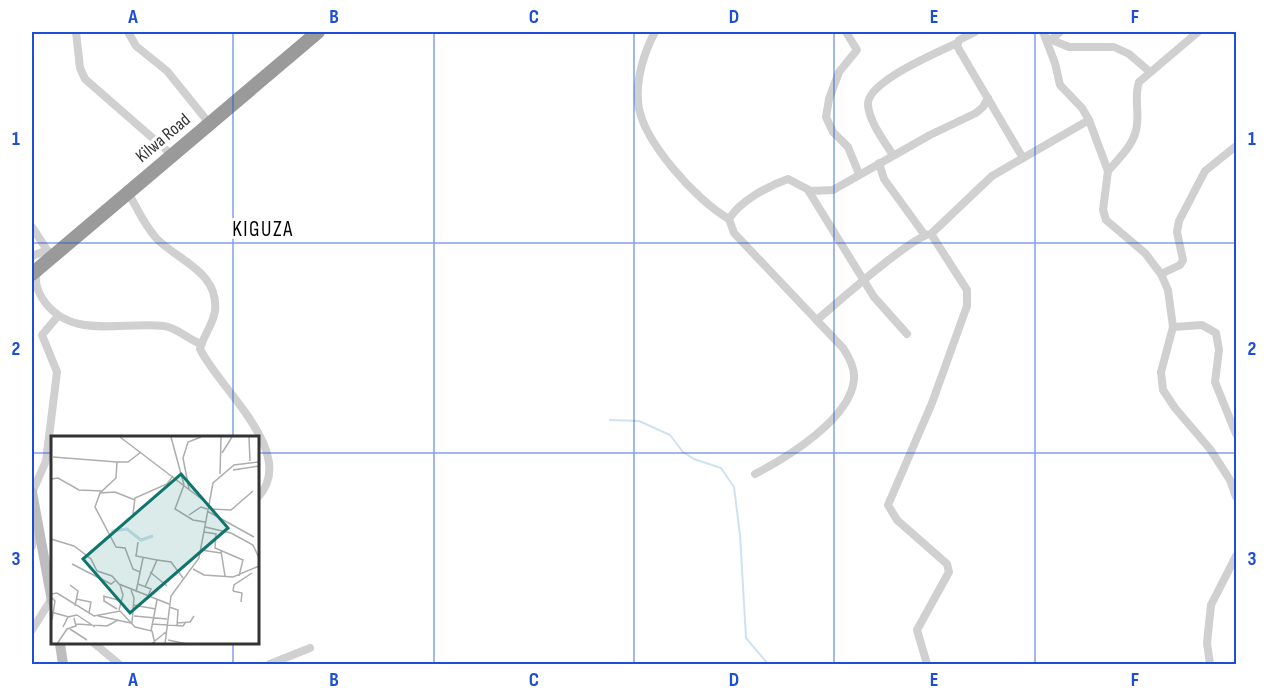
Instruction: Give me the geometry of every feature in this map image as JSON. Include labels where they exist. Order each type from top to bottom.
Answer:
[{"type":"highway","name":"Kilwa Road","points":[[34,271],[48,254],[318,32]]},
{"type":"street","points":[[76,32],[80,68],[86,79],[172,154]]},
{"type":"street","points":[[128,32],[136,46],[167,71],[209,123]]},
{"type":"street","points":[[655,32],[645,48],[638,88],[640,115],[658,146],[690,189],[709,208],[729,219]]},
{"type":"street","points":[[846,32],[857,50],[839,72],[829,99],[826,117],[833,132],[848,147],[859,174]]},
{"type":"street","points":[[893,155],[869,111],[867,103],[870,95],[880,83],[975,32]]},
{"type":"street","points":[[1047,36],[1060,32]]},
{"type":"street","points":[[1108,171],[1134,138],[1137,126],[1136,90],[1139,82],[1193,33]]},
{"type":"street","points":[[1047,36],[1070,47],[1114,47],[1129,54],[1150,72]]},
{"type":"street","points":[[1047,36],[1060,85],[1082,108],[1089,120],[1108,171],[1102,210],[1106,220],[1138,246],[1161,274],[1170,301],[1173,327],[1161,372],[1163,390],[1175,408],[1210,449],[1230,480],[1236,497]]},
{"type":"street","points":[[957,43],[1023,158]]},
{"type":"street","points":[[755,474],[796,450],[839,411],[850,394],[854,378],[850,360],[818,319],[734,233],[729,225],[729,219],[741,206],[780,182],[794,181],[808,190],[821,193],[833,190],[893,155],[976,113],[988,98]]},
{"type":"street","points":[[818,319],[927,234],[986,181],[1089,120]]},
{"type":"street","points":[[1161,274],[1180,265],[1183,260],[1177,232],[1179,221],[1195,187],[1205,171],[1236,146]]},
{"type":"street","points":[[879,163],[884,179],[958,274],[968,298],[963,320],[932,403],[888,505],[897,520],[943,559],[949,572],[917,630],[927,664]]},
{"type":"street","points":[[128,190],[145,223],[158,239],[209,281],[215,301],[215,313],[201,344],[202,353],[249,417],[258,436]]},
{"type":"street","points":[[808,190],[874,297],[907,334]]},
{"type":"street","points":[[32,227],[48,254],[32,256]]},
{"type":"street","points":[[34,271],[39,294],[51,311],[58,316],[79,324],[169,327],[201,344]]},
{"type":"street","points":[[51,592],[36,527],[32,492],[46,461],[57,372],[42,335],[58,316]]},
{"type":"street","points":[[1173,327],[1202,326],[1216,333],[1219,350],[1215,382],[1236,434]]},
{"type":"street","points":[[260,439],[269,457],[270,479],[260,494]]},
{"type":"street","points":[[32,546],[36,527]]},
{"type":"street","points":[[1210,664],[1207,643],[1211,605],[1236,556]]},
{"type":"street","points":[[32,630],[51,598]]},
{"type":"street","points":[[60,645],[63,664]]},
{"type":"street","points":[[96,645],[119,664]]},
{"type":"street","points":[[270,664],[310,648]]},
{"type":"waterway","points":[[610,420],[639,421],[670,435],[683,452],[694,459],[721,468],[734,487],[740,535],[746,638],[768,664]]},
{"type":"district","name":"KIGUZA","points":[[263,229]]}]
